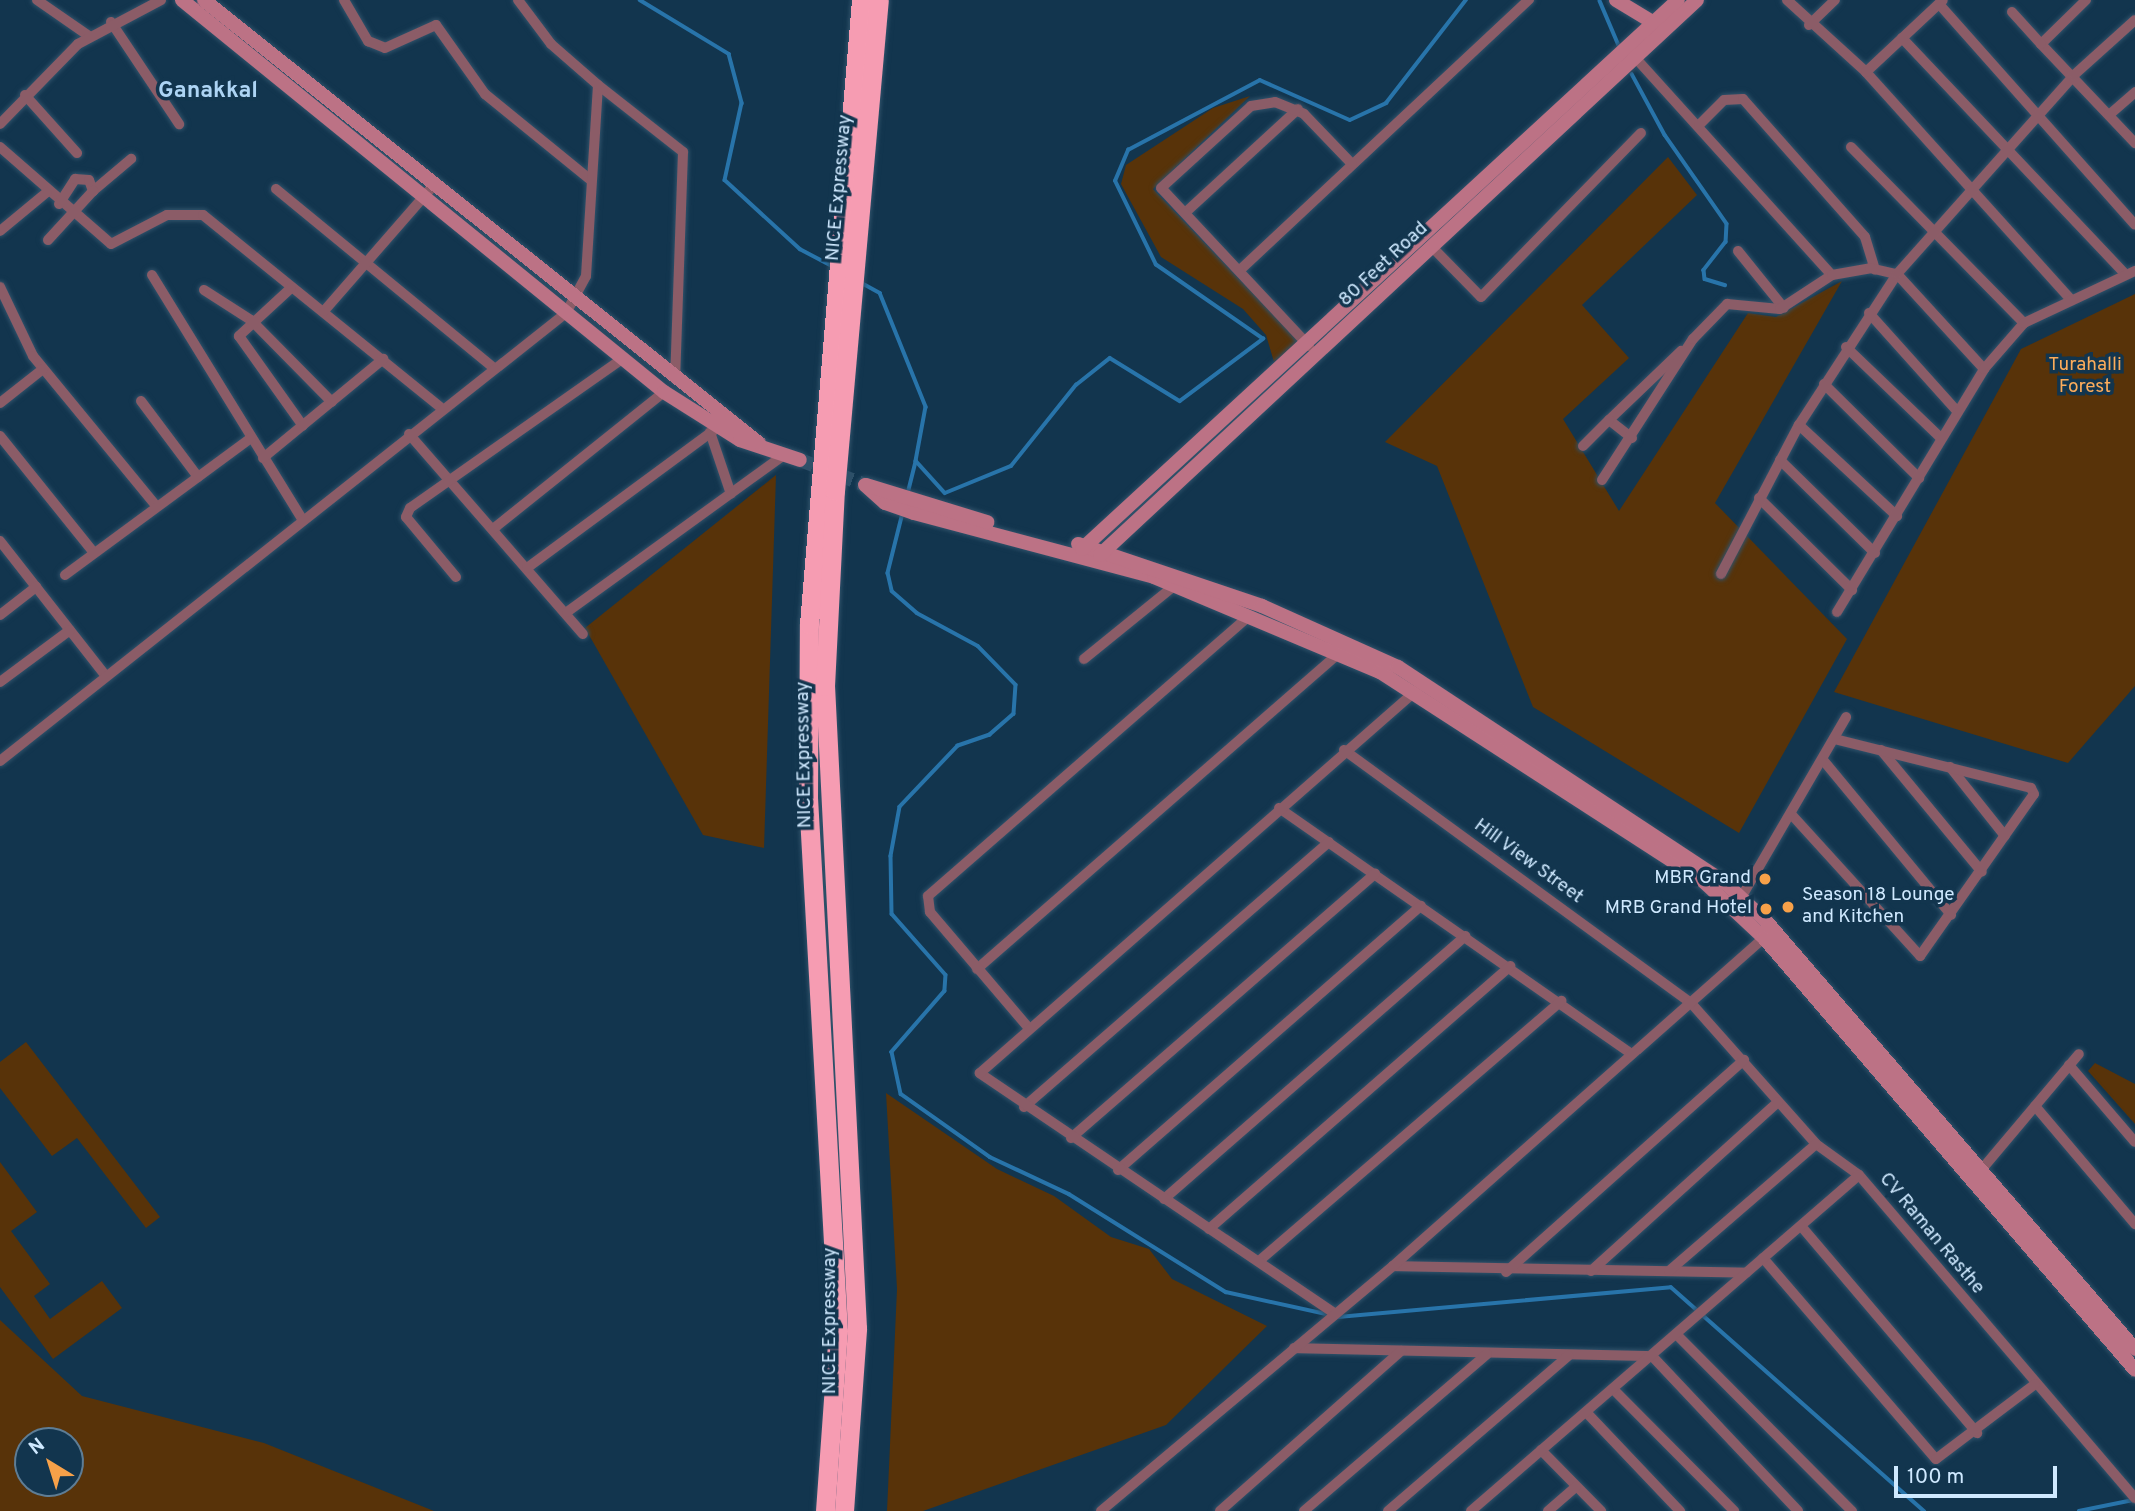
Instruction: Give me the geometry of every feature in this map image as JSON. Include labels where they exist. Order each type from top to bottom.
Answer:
[{"type":"highway","name":"NICE Expressway","points":[[844,1511],[856,1328],[825,686],[854,294],[848,253],[861,0]]},
{"type":"highway","name":"NICE Expressway","points":[[825,1511],[838,1331],[808,796],[808,687],[837,281],[848,253],[879,0]]},
{"type":"main road","points":[[182,0],[574,299],[713,430],[759,443]]},
{"type":"main road","points":[[204,0],[622,359],[759,443],[800,460]]},
{"type":"main road","points":[[1616,0],[1654,23]]},
{"type":"main road","name":"80 Feet Road","points":[[1101,554],[1432,247],[1631,53],[1654,23],[1678,0]]},
{"type":"main road","name":"80 Feet Road","points":[[1082,550],[1631,53],[1698,0]]},
{"type":"main road","points":[[887,496],[1101,554],[1262,606],[1419,688],[1742,896],[1769,933],[1977,1175],[2135,1349]]},
{"type":"main road","points":[[1101,554],[1419,688],[1703,881],[1769,933]]},
{"type":"main road","points":[[1977,1175],[2135,1370]]},
{"type":"street","points":[[37,0],[89,36]]},
{"type":"street","points":[[0,124],[25,95],[89,36],[110,23],[161,0]]},
{"type":"street","points":[[344,0],[368,41],[385,48],[436,25],[485,94],[591,180]]},
{"type":"street","points":[[493,529],[670,387],[683,152],[551,44],[518,0]]},
{"type":"street","points":[[1240,270],[1529,0]]},
{"type":"street","points":[[1787,0],[1809,24],[1866,72],[2071,300]]},
{"type":"street","points":[[1809,24],[1835,0]]},
{"type":"street","points":[[2041,44],[2086,0]]},
{"type":"street","points":[[1866,72],[1941,2],[2039,118],[2135,225]]},
{"type":"street","points":[[2012,12],[2135,143]]},
{"type":"street","points":[[1721,573],[1799,425],[1846,347],[1897,274],[1971,187],[2039,118],[2074,75],[2135,20]]},
{"type":"street","points":[[110,23],[179,124]]},
{"type":"street","points":[[1837,612],[1984,369],[2024,323],[2130,273],[1902,38]]},
{"type":"street","points":[[1631,53],[1832,275]]},
{"type":"street","points":[[0,761],[440,407],[566,313],[586,276],[598,85]]},
{"type":"street","points":[[2109,115],[2135,92]]},
{"type":"street","points":[[25,95],[77,153]]},
{"type":"street","points":[[1699,125],[1724,100],[1743,99],[1865,237],[1875,270]]},
{"type":"street","points":[[1309,345],[1161,187],[1251,106],[1279,102],[1297,109],[1353,164]]},
{"type":"street","points":[[1186,212],[1297,109]]},
{"type":"street","points":[[1432,247],[1480,298],[1641,133]]},
{"type":"street","points":[[0,147],[71,215],[111,243],[167,215],[195,212],[324,311],[440,407]]},
{"type":"street","points":[[1851,147],[1937,230],[2024,323]]},
{"type":"street","points":[[48,240],[93,191],[131,159]]},
{"type":"street","points":[[59,204],[68,185],[83,176],[93,191]]},
{"type":"street","points":[[276,189],[364,264],[493,367]]},
{"type":"street","points":[[324,311],[429,191]]},
{"type":"street","points":[[0,231],[46,193]]},
{"type":"street","points":[[1738,251],[1784,308]]},
{"type":"street","points":[[1583,446],[1727,304],[1784,308],[1832,275],[1875,270],[1897,274],[1984,369]]},
{"type":"street","points":[[152,275],[302,519]]},
{"type":"street","points":[[0,287],[43,369],[157,507]]},
{"type":"street","points":[[292,288],[251,320],[240,341],[303,426]]},
{"type":"street","points":[[204,290],[251,320],[332,402]]},
{"type":"street","points":[[1869,313],[1957,411]]},
{"type":"street","points":[[1602,480],[1632,438],[1693,339]]},
{"type":"street","points":[[1846,347],[1941,438]]},
{"type":"street","points":[[263,458],[383,359]]},
{"type":"street","points":[[456,577],[406,517],[449,477],[622,359]]},
{"type":"street","points":[[0,403],[43,369]]},
{"type":"street","points":[[1824,384],[1919,478]]},
{"type":"street","points":[[141,401],[198,477]]},
{"type":"street","points":[[1609,420],[1632,438]]},
{"type":"street","points":[[1799,425],[1897,516]]},
{"type":"street","points":[[527,568],[713,430],[731,494]]},
{"type":"street","points":[[409,434],[567,612],[583,634]]},
{"type":"street","points":[[0,436],[94,553]]},
{"type":"street","points":[[65,575],[251,438]]},
{"type":"street","points":[[567,612],[784,455]]},
{"type":"street","points":[[1780,460],[1875,553]]},
{"type":"street","points":[[1759,498],[1852,590]]},
{"type":"street","points":[[1,545],[106,676]]},
{"type":"street","points":[[1084,659],[1175,585]]},
{"type":"street","points":[[0,615],[36,587]]},
{"type":"street","points":[[1027,1026],[928,910],[928,897],[1249,616]]},
{"type":"street","points":[[0,682],[70,630]]},
{"type":"street","points":[[977,969],[1338,654]]},
{"type":"street","points":[[1334,1313],[1024,1107],[980,1073],[1027,1026],[1419,688]]},
{"type":"street","points":[[1742,896],[1846,718]]},
{"type":"street","points":[[1791,814],[1919,956],[1982,872],[2033,789],[1834,739]]},
{"type":"street","name":"Hill View Street","points":[[1344,750],[1691,1003]]},
{"type":"street","points":[[1881,750],[1982,872]]},
{"type":"street","points":[[1823,760],[1951,915]]},
{"type":"street","points":[[1949,767],[2005,836]]},
{"type":"street","points":[[1279,808],[1561,1001],[1632,1054]]},
{"type":"street","points":[[1024,1107],[1329,842]]},
{"type":"street","points":[[1071,1138],[1375,874]]},
{"type":"street","points":[[1118,1170],[1421,906]]},
{"type":"street","points":[[1101,1511],[1393,1266],[1769,933]]},
{"type":"street","points":[[1164,1199],[1465,936]]},
{"type":"street","points":[[1209,1229],[1510,966]]},
{"type":"street","points":[[1259,1261],[1561,1001]]},
{"type":"street","name":"CV Raman Rasthe","points":[[1691,1003],[1744,1059],[1815,1144],[1859,1175],[2135,1498]]},
{"type":"street","points":[[1977,1175],[2079,1054]]},
{"type":"street","points":[[1506,1272],[1744,1059]]},
{"type":"street","points":[[2069,1065],[2135,1142]]},
{"type":"street","points":[[1591,1271],[1778,1102]]},
{"type":"street","points":[[2035,1107],[2135,1224]]},
{"type":"street","points":[[1669,1271],[1815,1144]]},
{"type":"street","points":[[1471,1511],[1678,1336],[1859,1175]]},
{"type":"street","points":[[1801,1226],[1977,1433]]},
{"type":"street","points":[[1763,1258],[1934,1458],[1977,1433],[2035,1384]]},
{"type":"street","points":[[1393,1266],[1506,1272],[1746,1273]]},
{"type":"street","points":[[1678,1336],[1852,1511]]},
{"type":"street","points":[[1294,1348],[1652,1356],[1798,1511]]},
{"type":"street","points":[[1220,1511],[1401,1352]]},
{"type":"street","points":[[1304,1511],[1487,1354]]},
{"type":"street","points":[[1388,1511],[1568,1356]]},
{"type":"street","points":[[1613,1389],[1734,1511]]},
{"type":"street","points":[[1586,1412],[1680,1511]]},
{"type":"street","points":[[1542,1450],[1601,1511]]},
{"type":"street","points":[[1548,1511],[1576,1487]]},
{"type":"green space","points":[[1250,96],[1153,189],[1299,342],[1274,362],[1266,335],[1243,309],[1161,257],[1121,184],[1126,165],[1213,108]]},
{"type":"green space","points":[[1668,157],[1697,195],[1582,305],[1629,358],[1563,419],[1619,511],[1748,313],[1776,317],[1842,281],[1715,503],[1847,639],[1739,833],[1533,707],[1437,466],[1385,442]]},
{"type":"green space","name":"Turahalli Forest","points":[[2135,294],[2135,686],[2068,763],[1834,692],[2021,349]]},
{"type":"green space","points":[[776,475],[764,848],[703,835],[585,628]]},
{"type":"green space","points":[[26,1042],[160,1217],[146,1228],[77,1138],[52,1156],[0,1088],[0,1062]]},
{"type":"green space","points":[[2095,1063],[2135,1084],[2135,1124],[2088,1071]]},
{"type":"green space","points":[[886,1093],[997,1169],[1054,1196],[1111,1237],[1149,1249],[1172,1279],[1267,1326],[1166,1425],[923,1511],[887,1511],[897,1289]]},
{"type":"green space","points":[[0,1162],[37,1212],[11,1231],[50,1284],[34,1296],[50,1319],[102,1281],[122,1308],[53,1359],[0,1287]]},
{"type":"green space","points":[[0,1320],[82,1396],[264,1443],[434,1511],[0,1511]]},
{"type":"waterway","points":[[640,0],[729,54],[742,103],[725,180],[800,249],[832,266]]},
{"type":"waterway","points":[[860,282],[880,293],[926,407],[916,461],[945,493],[1011,466],[1076,385],[1110,358],[1180,401],[1263,339],[1156,265],[1115,181],[1128,150],[1260,80],[1350,120],[1386,103],[1466,0]]},
{"type":"waterway","points":[[1600,1],[1620,48]]},
{"type":"waterway","points":[[1632,74],[1665,135],[1727,224],[1726,242],[1704,270],[1705,279],[1725,285]]},
{"type":"waterway","points":[[908,492],[916,461]]},
{"type":"waterway","points":[[903,513],[888,573],[892,591],[917,613],[978,646],[1016,685],[1014,714],[990,735],[958,746],[900,807],[891,856],[892,914],[946,975],[945,991],[892,1052],[901,1094],[990,1157],[1069,1194],[1226,1292],[1331,1315]]},
{"type":"waterway","points":[[1338,1317],[1671,1287],[1924,1511]]},
{"type":"waterway","points":[[2079,1511],[2133,1500]]},
{"type":"tunnel","points":[[800,460],[865,485]]},
{"type":"place","name":"MBR Grand","points":[[1765,879]]},
{"type":"place","name":"Season 18 Lounge and Kitchen","points":[[1788,907]]},
{"type":"place","name":"MRB Grand Hotel","points":[[1766,909]]},
{"type":"district","name":"Ganakkal","points":[[208,92]]}]
